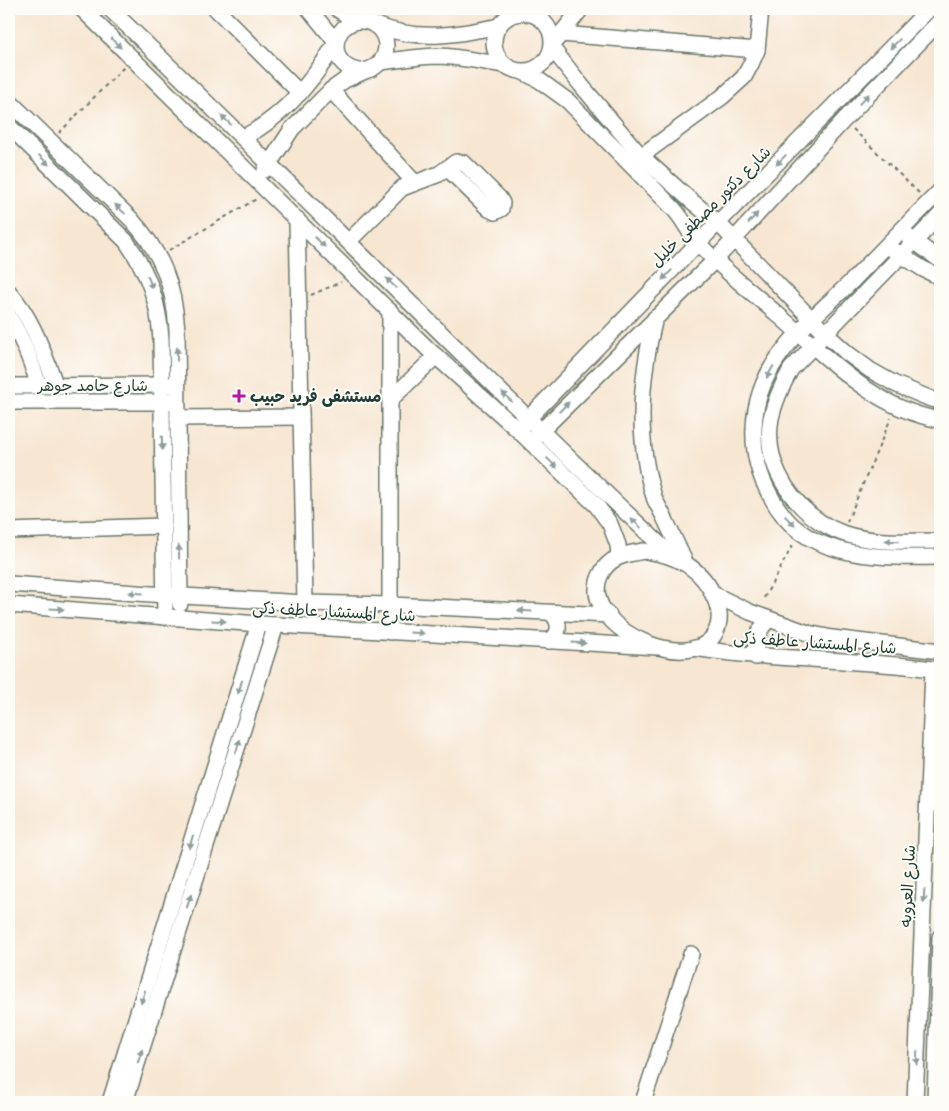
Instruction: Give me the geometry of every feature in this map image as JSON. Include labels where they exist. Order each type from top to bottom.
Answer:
[{"type":"street","points":[[82,9],[432,352],[518,430],[604,514],[615,534],[619,556]]},
{"type":"street","points":[[110,9],[244,137],[616,504],[678,559],[696,571],[706,582],[718,607],[719,620],[716,633],[707,643],[696,648],[676,650],[657,647],[638,640],[622,629],[602,607],[598,598],[598,582],[604,568],[619,556],[644,551],[658,552],[678,559]]},
{"type":"street","points":[[216,9],[300,93]]},
{"type":"street","points":[[309,9],[336,43]]},
{"type":"street","points":[[337,9],[345,14],[390,31],[413,35],[458,35],[499,26]]},
{"type":"street","points":[[380,62],[440,56],[505,65],[516,71],[534,70],[542,65],[555,42],[581,9]]},
{"type":"street","points":[[641,156],[734,88],[752,64],[757,50],[761,9]]},
{"type":"street","name":"شارع دكتور مصطفى خليل","points":[[518,430],[698,242],[929,9]]},
{"type":"street","points":[[505,65],[498,57],[494,47],[494,36],[499,26],[507,17],[518,13],[535,11],[547,25],[580,85],[641,156],[718,223],[825,333],[847,353],[870,370],[895,384],[940,401]]},
{"type":"street","points":[[257,180],[271,164],[292,129],[331,90],[345,80],[365,71],[376,66],[380,62],[386,46],[384,37],[380,30],[370,23],[358,21],[350,23],[338,34],[336,51],[344,64],[357,71],[365,71]]},
{"type":"street","points":[[530,442],[540,430],[715,260],[844,120],[940,22]]},
{"type":"street","points":[[555,42],[757,50]]},
{"type":"street","points":[[244,137],[267,123],[300,93],[336,43]]},
{"type":"street","points":[[524,72],[568,101],[672,207],[698,242],[715,260],[852,380],[896,407],[940,420]]},
{"type":"street","points":[[331,90],[415,183]]},
{"type":"street","points":[[9,100],[141,230],[159,256],[172,291],[176,310],[178,385],[172,596]]},
{"type":"street","points":[[9,126],[114,228],[136,256],[152,288],[157,304],[161,340],[164,526],[173,618]]},
{"type":"street","points":[[349,241],[402,188],[428,180],[448,168]]},
{"type":"street","points":[[940,191],[812,319],[777,359],[762,387],[754,417],[753,443],[758,468],[768,491],[780,512],[800,532],[828,547],[864,555],[900,558],[940,558]]},
{"type":"street","points":[[940,215],[791,369],[778,393],[771,420],[771,442],[776,464],[784,485],[799,506],[819,522],[842,533],[870,540],[940,541]]},
{"type":"street","points":[[297,219],[305,603]]},
{"type":"street","points":[[901,231],[913,242],[940,260]]},
{"type":"street","points":[[887,246],[923,269],[940,277]]},
{"type":"street","points":[[9,292],[19,303],[33,326],[56,386]]},
{"type":"street","points":[[390,311],[390,632]]},
{"type":"street","points":[[9,317],[30,356],[39,386]]},
{"type":"street","points":[[655,317],[642,383],[641,417],[645,460],[656,501],[678,559]]},
{"type":"street","points":[[391,399],[432,352],[443,334]]},
{"type":"street","name":"شارع حامد جوهر","points":[[9,386],[178,385]]},
{"type":"street","name":"شارع حامد جوهر","points":[[9,402],[178,402]]},
{"type":"street","points":[[178,418],[301,417]]},
{"type":"street","points":[[604,514],[608,515],[614,511],[616,504]]},
{"type":"street","points":[[9,531],[164,526]]},
{"type":"street","name":"شارع المستشار عاطف ذكى","points":[[9,584],[172,596],[305,603],[609,615]]},
{"type":"street","name":"شارع المستشار عاطف ذكى","points":[[713,594],[769,619],[820,636],[940,652]]},
{"type":"street","name":"شارع المستشار عاطف ذكى","points":[[9,605],[260,624],[657,647]]},
{"type":"street","points":[[549,641],[559,628],[558,622],[551,613]]},
{"type":"street","points":[[756,657],[758,632],[769,619]]},
{"type":"street","points":[[110,1102],[260,624]]},
{"type":"street","points":[[125,1102],[276,625]]},
{"type":"street","name":"شارع المستشار عاطف ذكى","points":[[696,648],[756,657],[903,665],[935,673]]},
{"type":"street","points":[[935,673],[934,656],[940,652]]},
{"type":"street","name":"شارع العروبه","points":[[915,1102],[937,697],[935,673]]},
{"type":"street","points":[[934,1102],[940,937]]},
{"type":"street","points":[[643,1102],[691,954]]},
{"type":"street","points":[[918,1028],[937,1028]]},
{"type":"path","points":[[51,142],[132,58]]},
{"type":"path","points":[[844,120],[929,202]]},
{"type":"path","points":[[159,256],[269,192]]},
{"type":"path","points":[[298,304],[320,290],[345,281],[358,279]]},
{"type":"path","points":[[842,533],[896,407]]},
{"type":"path","points":[[764,598],[800,532]]},
{"type":"place","name":"مستشفى فريد حبيب","points":[[239,396]]}]
